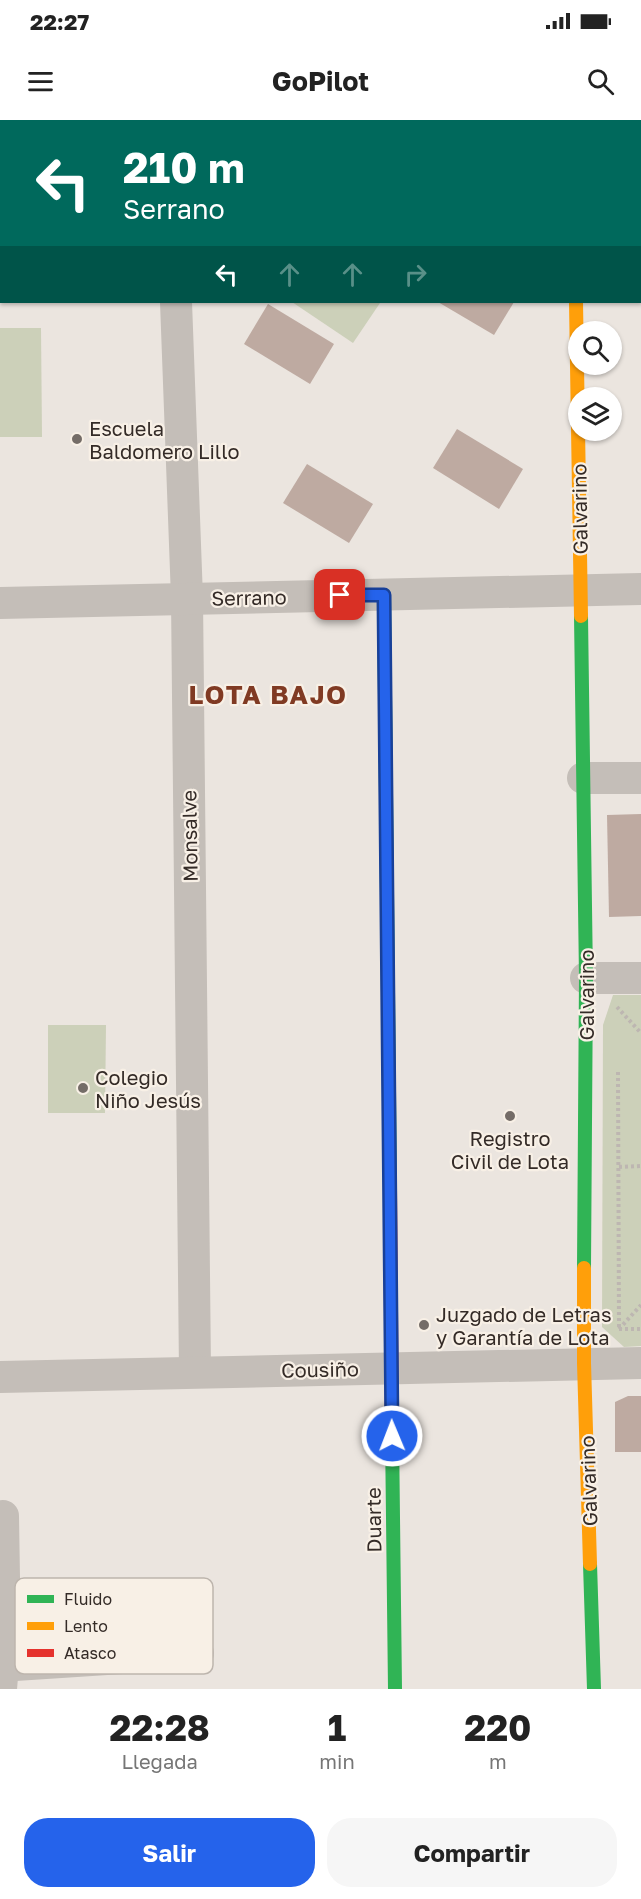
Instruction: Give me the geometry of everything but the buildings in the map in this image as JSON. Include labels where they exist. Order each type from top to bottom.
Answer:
[{"type":"street","name":"Monsalve","points":[[176,303],[187,598],[195,1372]]},
{"type":"street","name":"Galvarino","points":[[576,303],[583,778],[604,988],[584,1363],[594,1689]]},
{"type":"street","name":"Serrano","points":[[0,603],[641,589]]},
{"type":"street","name":"Duarte","points":[[384,595],[394,1689]]},
{"type":"street","points":[[583,778],[641,778]]},
{"type":"street","points":[[604,988],[641,978]]},
{"type":"street","name":"Cousiño","points":[[0,1377],[641,1363]]},
{"type":"street","points":[[1,1674],[5,1640],[3,1516]]},
{"type":"path","points":[[604,988],[617,1019]]},
{"type":"path","points":[[604,988],[641,1033]]},
{"type":"path","points":[[618,1064],[619,1329]]},
{"type":"path","points":[[619,1167],[641,1166]]},
{"type":"green space","points":[[293,303],[380,303],[353,343]]},
{"type":"green space","points":[[0,328],[41,328],[42,437],[0,437]]},
{"type":"green space","points":[[613,995],[641,995],[641,1346],[624,1347],[602,1327],[603,1025]]},
{"type":"green space","points":[[48,1025],[106,1025],[105,1113],[48,1113]]},
{"type":"traffic: fast","points":[[384,595],[390,1190]]},
{"type":"traffic: fast","points":[[581,616],[586,978],[584,1268]]},
{"type":"traffic: fast","points":[[392,1432],[395,1689]]},
{"type":"traffic: fast","points":[[590,1564],[594,1689]]},
{"type":"traffic: slow","points":[[576,303],[581,616]]},
{"type":"traffic: slow","points":[[584,1268],[584,1363],[590,1564]]},
{"type":"traffic: jam","points":[[390,1190],[392,1432]]},
{"type":"place","name":"Escuela Baldomero Lillo","points":[[77,439]]},
{"type":"place","name":"Colegio Niño Jesús","points":[[83,1088]]},
{"type":"place","name":"Registro Civil de Lota","points":[[510,1116]]},
{"type":"place","name":"Juzgado de Letras y Garantía de Lota","points":[[424,1325]]},
{"type":"district","name":"LOTA BAJO","points":[[268,694]]},
{"type":"route","points":[[340,595],[384,595],[392,1436]]}]
